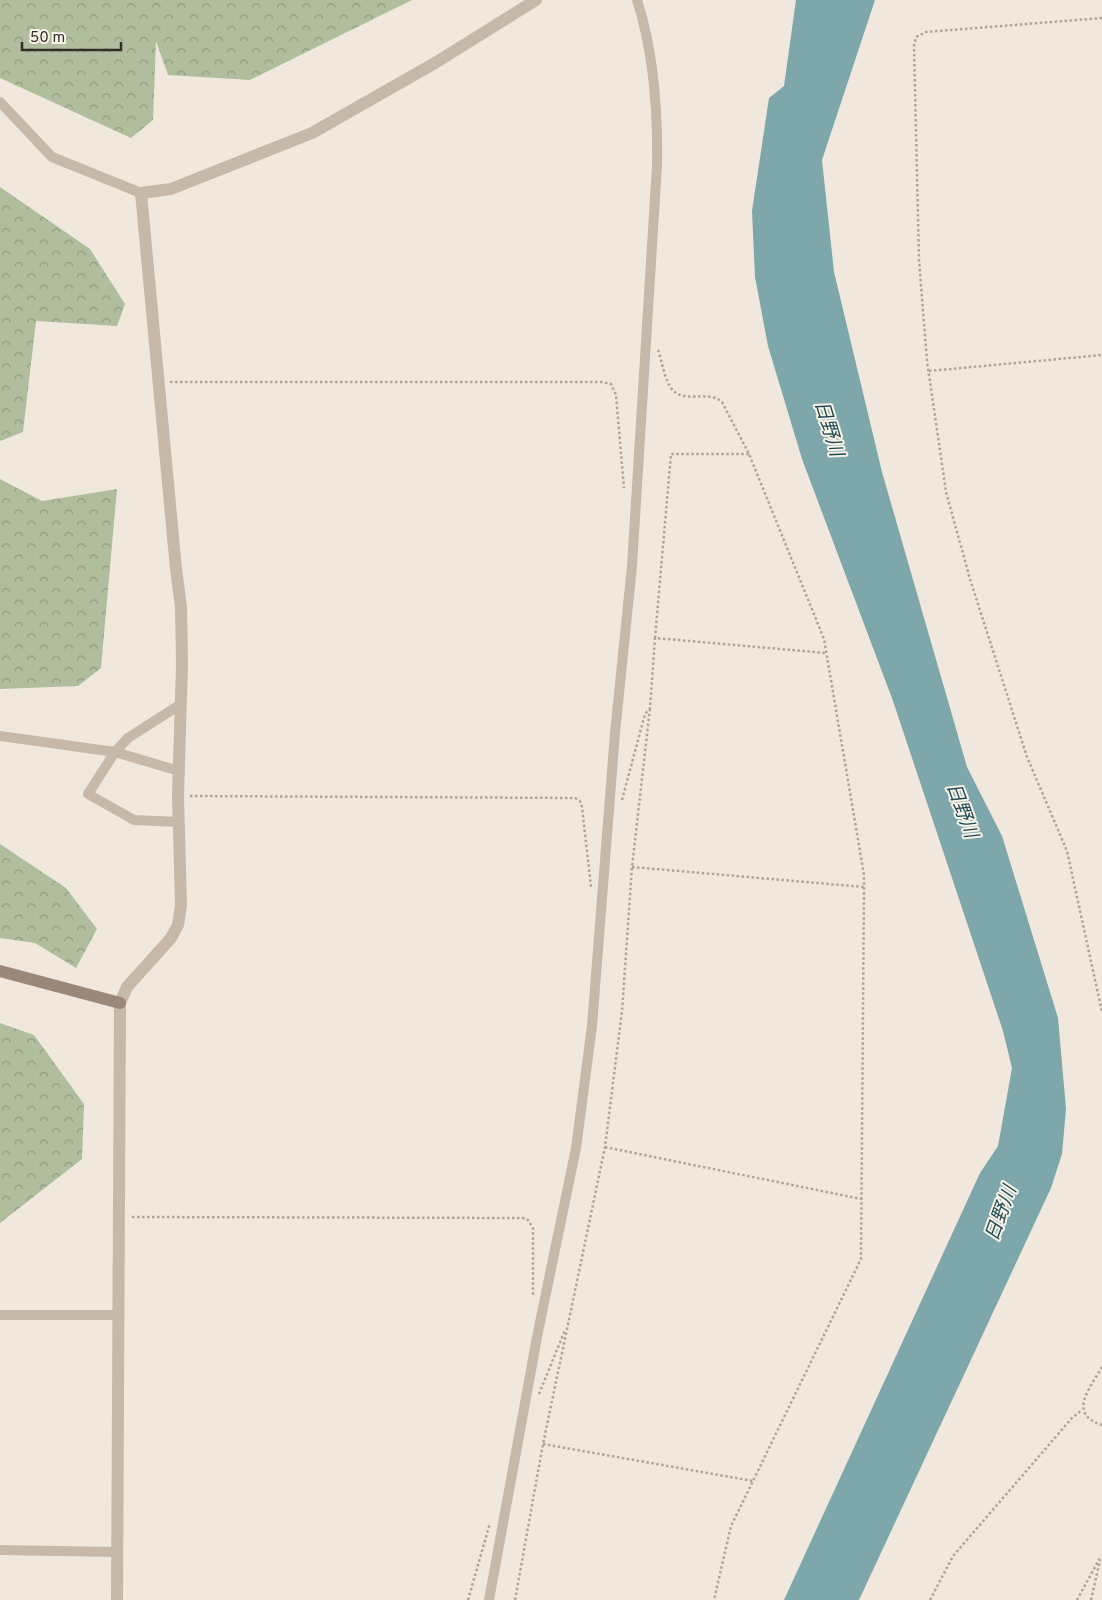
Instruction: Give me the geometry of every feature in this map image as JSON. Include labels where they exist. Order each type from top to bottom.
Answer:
[{"type":"main road","points":[[0,971],[120,1003]]},
{"type":"street","points":[[0,102],[52,156],[141,193],[171,189],[312,133],[435,63],[536,0]]},
{"type":"street","points":[[489,1600],[538,1332],[576,1148],[592,1026],[615,732],[632,566],[649,324],[658,131],[651,62],[637,0]]},
{"type":"street","points":[[117,1600],[120,1003],[127,987],[171,938],[178,925],[181,905],[178,796],[181,704],[181,607],[141,193]]},
{"type":"street","points":[[179,822],[134,820],[88,794],[115,752],[128,738],[181,704]]},
{"type":"street","points":[[0,736],[115,752],[179,771]]},
{"type":"street","points":[[0,1315],[117,1316]]},
{"type":"street","points":[[0,1550],[117,1552]]},
{"type":"path","points":[[1102,18],[926,32],[916,38],[914,55],[919,260],[929,371],[946,492],[964,560],[1027,757],[1067,851],[1102,1012]]},
{"type":"path","points":[[649,324],[671,388],[680,395],[689,397],[716,396],[722,402],[749,454],[824,639],[864,875],[861,1259],[731,1526],[714,1600]]},
{"type":"path","points":[[929,371],[1102,355]]},
{"type":"path","points":[[158,382],[602,382],[611,384],[616,395],[625,490]]},
{"type":"path","points":[[516,1600],[543,1444],[605,1147],[622,1011],[632,867],[650,708],[671,454],[749,454]]},
{"type":"path","points":[[655,638],[826,653]]},
{"type":"path","points":[[621,805],[645,714],[650,708]]},
{"type":"path","points":[[178,796],[575,798],[582,807],[591,893]]},
{"type":"path","points":[[632,867],[864,887]]},
{"type":"path","points":[[605,1147],[861,1199]]},
{"type":"path","points":[[118,1218],[523,1218],[528,1220],[532,1228],[533,1300]]},
{"type":"path","points":[[536,1402],[569,1321]]},
{"type":"path","points":[[1102,1367],[1084,1400],[1082,1410],[1086,1418],[1102,1426]]},
{"type":"path","points":[[930,1600],[953,1556],[1072,1418],[1082,1410]]},
{"type":"path","points":[[543,1444],[753,1481]]},
{"type":"path","points":[[1077,1600],[1102,1555]]},
{"type":"path","points":[[1091,1600],[1102,1555]]},
{"type":"green space","points":[[0,0],[412,0],[250,80],[168,75],[156,41],[153,120],[131,138],[0,78]]},
{"type":"green space","points":[[0,187],[90,249],[125,304],[117,326],[36,321],[23,432],[0,441]]},
{"type":"green space","points":[[0,479],[42,501],[117,489],[101,668],[78,686],[0,689]]},
{"type":"green space","points":[[0,844],[66,888],[97,929],[76,968],[35,943],[0,938]]},
{"type":"green space","points":[[0,1023],[34,1035],[84,1104],[82,1159],[0,1223]]},
{"type":"water","name":"日野川","points":[[796,0],[875,0],[822,160],[834,272],[882,472],[967,767],[1002,836],[1058,1018],[1066,1109],[1062,1154],[1051,1188],[859,1600],[784,1600],[980,1173],[998,1146],[1012,1068],[1003,1031],[893,701],[802,459],[768,346],[755,277],[752,211],[769,98],[784,86]]}]
